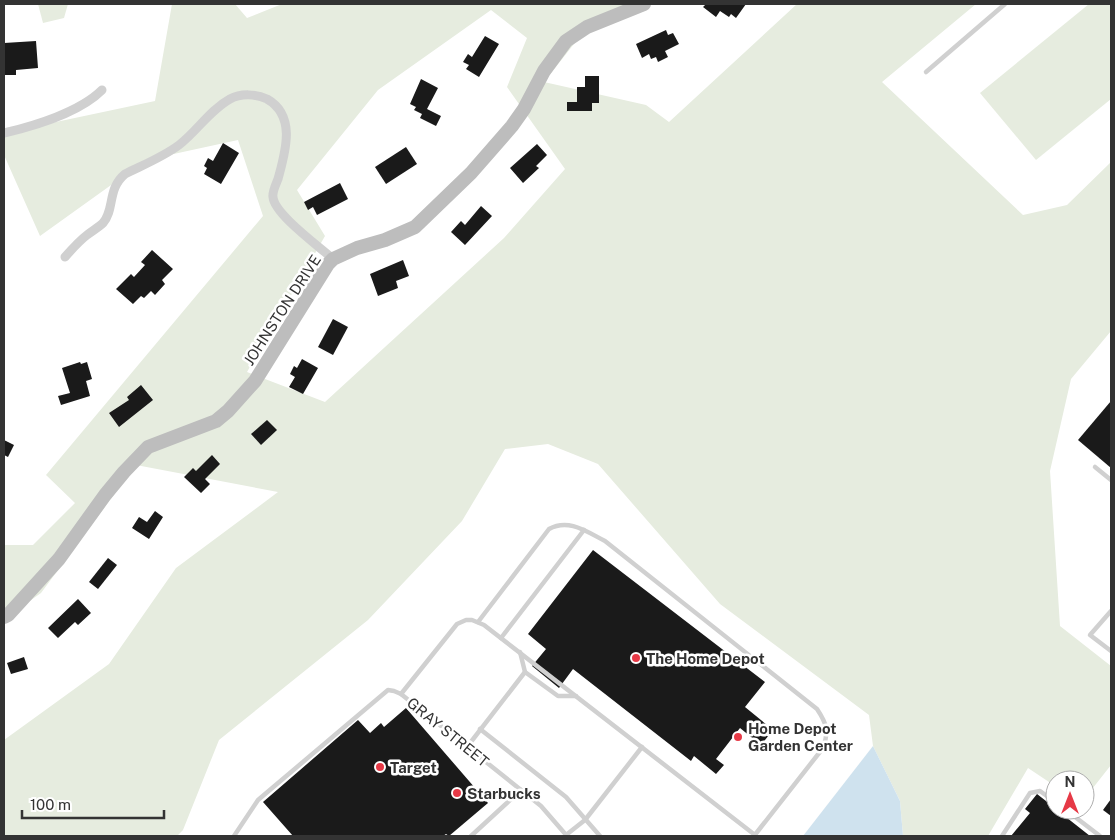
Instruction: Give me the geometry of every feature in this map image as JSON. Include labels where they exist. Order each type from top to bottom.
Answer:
[{"type":"street","name":"JOHNSTON DRIVE","points":[[4,617],[8,615],[59,559],[124,472],[148,447],[216,421],[228,412],[241,398],[255,381],[319,277],[333,259],[357,248],[385,240],[415,227],[471,173],[512,126],[524,109],[544,71],[566,42],[587,27],[644,4]]},
{"type":"street","points":[[4,133],[30,127],[68,111],[92,100],[102,90]]},
{"type":"street","points":[[65,257],[86,236],[103,223],[108,215],[113,192],[118,180],[125,174],[179,144],[216,109],[230,99],[239,96],[257,95],[274,103],[284,120],[287,135],[286,148],[273,197],[277,209],[333,259]]},
{"type":"lane","points":[[926,72],[1006,4]]},
{"type":"lane","points":[[1095,467],[1111,480]]},
{"type":"lane","points":[[401,694],[457,624],[466,620],[478,622],[642,746],[754,836],[823,748],[827,737],[826,726],[817,709],[605,540],[566,524],[556,525],[549,529],[478,622]]},
{"type":"lane","points":[[501,638],[584,530]]},
{"type":"lane","points":[[1111,611],[1090,635],[1111,651]]},
{"type":"lane","points":[[520,652],[525,672],[558,696],[576,696]]},
{"type":"lane","points":[[467,747],[525,672]]},
{"type":"lane","name":"GRAY STREET","points":[[234,836],[258,800],[388,690],[401,694],[541,806],[566,836]]},
{"type":"lane","points":[[480,729],[566,797],[600,836]]},
{"type":"lane","points":[[566,836],[586,820],[642,746]]},
{"type":"lane","points":[[471,836],[521,790]]},
{"type":"lane","points":[[1002,836],[1030,794],[1040,791],[1045,795]]},
{"type":"lane","points":[[1079,820],[1100,836]]},
{"type":"shaded area","points":[[38,4],[68,4],[64,18],[43,23]]},
{"type":"shaded area","points":[[172,4],[235,4],[247,18],[282,4],[647,4],[581,35],[544,82],[646,105],[669,122],[797,4],[976,4],[882,82],[1023,215],[1067,205],[1111,162],[1111,331],[1071,379],[1050,471],[1060,626],[1111,666],[1111,765],[1095,785],[1095,770],[1045,770],[1045,779],[1028,768],[988,836],[903,836],[900,801],[873,746],[869,715],[720,604],[598,464],[548,444],[505,449],[462,521],[368,620],[219,740],[183,830],[177,836],[4,836],[4,740],[109,664],[176,568],[278,492],[136,465],[41,593],[4,619],[4,545],[33,545],[75,503],[46,475],[263,216],[238,140],[146,160],[40,236],[4,155],[4,133],[155,101]],"holes":[[[491,10],[527,38],[507,87],[565,169],[504,238],[325,402],[247,372],[325,236],[297,190],[378,90]]]},
{"type":"shaded area","points":[[1089,4],[1111,4],[1111,99],[1036,160],[980,93]]},
{"type":"water","points":[[873,746],[900,801],[903,836],[803,836]]},
{"type":"building","points":[[706,4],[746,4],[736,18],[731,14],[729,17],[720,11],[716,17],[703,7]]},
{"type":"building","points":[[666,30],[668,35],[673,33],[679,44],[665,51],[668,57],[658,62],[656,57],[651,59],[649,54],[642,58],[636,44]]},
{"type":"building","points":[[485,36],[499,44],[479,77],[466,69],[469,65],[463,62],[468,54],[472,57]]},
{"type":"building","points":[[36,41],[38,68],[16,70],[16,75],[4,75],[4,43]]},
{"type":"building","points":[[585,76],[599,76],[599,103],[592,103],[592,111],[567,111],[567,102],[577,102],[577,87],[585,87]]},
{"type":"building","points":[[421,79],[438,88],[427,109],[441,116],[436,126],[420,118],[422,114],[414,110],[416,107],[410,104]]},
{"type":"building","points":[[223,143],[239,153],[221,184],[204,174],[207,168],[204,166],[208,158],[213,161]]},
{"type":"building","points":[[537,144],[547,155],[536,166],[539,168],[523,183],[510,168]]},
{"type":"building","points":[[406,147],[417,164],[386,184],[375,167]]},
{"type":"building","points":[[340,183],[348,199],[317,215],[313,207],[308,210],[304,202]]},
{"type":"building","points":[[481,206],[492,216],[465,245],[451,232],[461,221],[465,225]]},
{"type":"building","points":[[152,250],[173,269],[162,280],[165,284],[155,295],[151,291],[144,298],[141,296],[133,304],[116,289],[131,274],[134,277],[145,265],[141,262]]},
{"type":"building","points":[[403,260],[409,276],[396,281],[398,288],[378,296],[370,274]]},
{"type":"building","points":[[333,319],[348,327],[333,355],[318,347]]},
{"type":"building","points":[[302,359],[318,368],[303,394],[289,387],[295,377],[290,374],[294,366],[297,368]]},
{"type":"building","points":[[80,362],[81,364],[87,362],[92,379],[86,381],[90,396],[61,405],[58,396],[70,393],[62,368]]},
{"type":"building","points":[[141,385],[153,400],[119,427],[109,413],[129,400],[127,397]]},
{"type":"building","points":[[1111,401],[1111,468],[1078,440]]},
{"type":"building","points":[[267,420],[277,430],[261,445],[251,434]]},
{"type":"building","points":[[4,440],[14,445],[8,457],[4,455]]},
{"type":"building","points":[[212,455],[220,464],[205,479],[210,484],[201,493],[184,477],[193,468],[196,471]]},
{"type":"building","points":[[155,511],[163,517],[149,539],[132,528],[139,517],[147,522]]},
{"type":"building","name":"The Home Depot","points":[[593,550],[765,682],[745,707],[773,730],[761,745],[740,728],[716,759],[724,765],[716,774],[694,756],[691,761],[573,669],[559,688],[532,666],[546,649],[528,634]]},
{"type":"building","points":[[108,558],[117,565],[98,589],[89,582]]},
{"type":"building","points":[[78,599],[91,613],[78,625],[75,622],[58,638],[48,628]]},
{"type":"building","points":[[24,657],[28,669],[11,674],[7,663]]},
{"type":"building","name":"Target","points":[[406,708],[488,803],[449,836],[446,834],[443,836],[293,836],[263,802],[358,720],[370,733],[381,723],[384,727]]},
{"type":"building","points":[[1037,794],[1045,800],[1045,820],[1070,820],[1090,836],[1011,836],[1030,813],[1025,809]]},
{"type":"building","points":[[1111,799],[1111,816],[1103,810]]},
{"type":"place","name":"The Home Depot","points":[[636,658]]},
{"type":"place","name":"Home Depot Garden Center","points":[[738,737]]},
{"type":"place","name":"Target","points":[[380,767]]},
{"type":"place","name":"Starbucks","points":[[457,793]]}]
